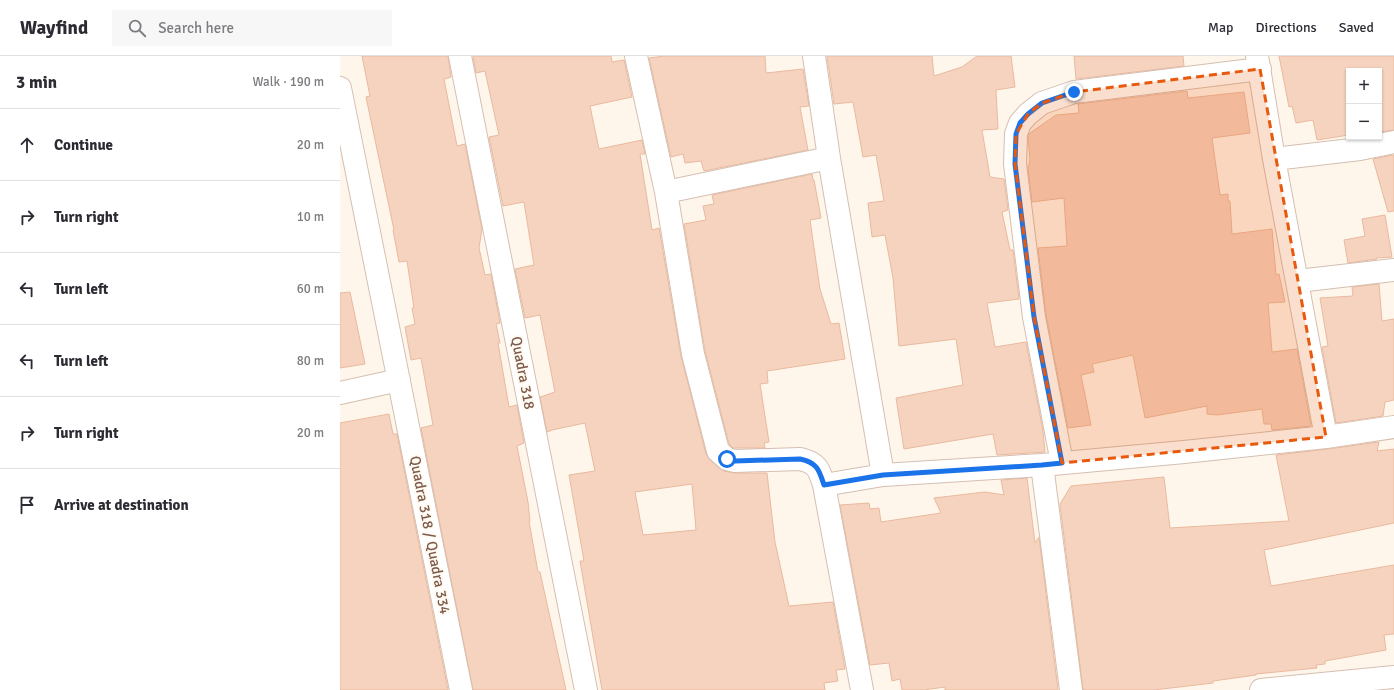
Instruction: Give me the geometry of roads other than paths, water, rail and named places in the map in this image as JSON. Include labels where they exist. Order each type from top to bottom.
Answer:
[{"type":"street","name":"Quadra 318","points":[[460,56],[586,690]]},
{"type":"street","points":[[636,56],[666,192],[693,354],[718,452],[727,459],[735,461],[800,459],[810,461],[818,468],[824,485],[862,690]]},
{"type":"street","points":[[814,56],[829,158],[883,475]]},
{"type":"street","points":[[1071,690],[1052,464],[1015,164],[1016,134],[1020,123],[1028,114],[1042,103],[1074,92],[1258,62],[1274,159],[1326,436]]},
{"type":"street","name":"Quadra 318 / Quadra 334","points":[[340,88],[461,690]]},
{"type":"street","points":[[1274,159],[1360,149],[1394,142]]},
{"type":"street","points":[[666,192],[829,158]]},
{"type":"street","points":[[1298,281],[1394,270]]},
{"type":"street","points":[[340,393],[399,380]]},
{"type":"street","points":[[824,485],[883,475],[1052,464],[1184,452],[1394,427]]},
{"type":"street","points":[[1261,690],[1394,677]]}]
